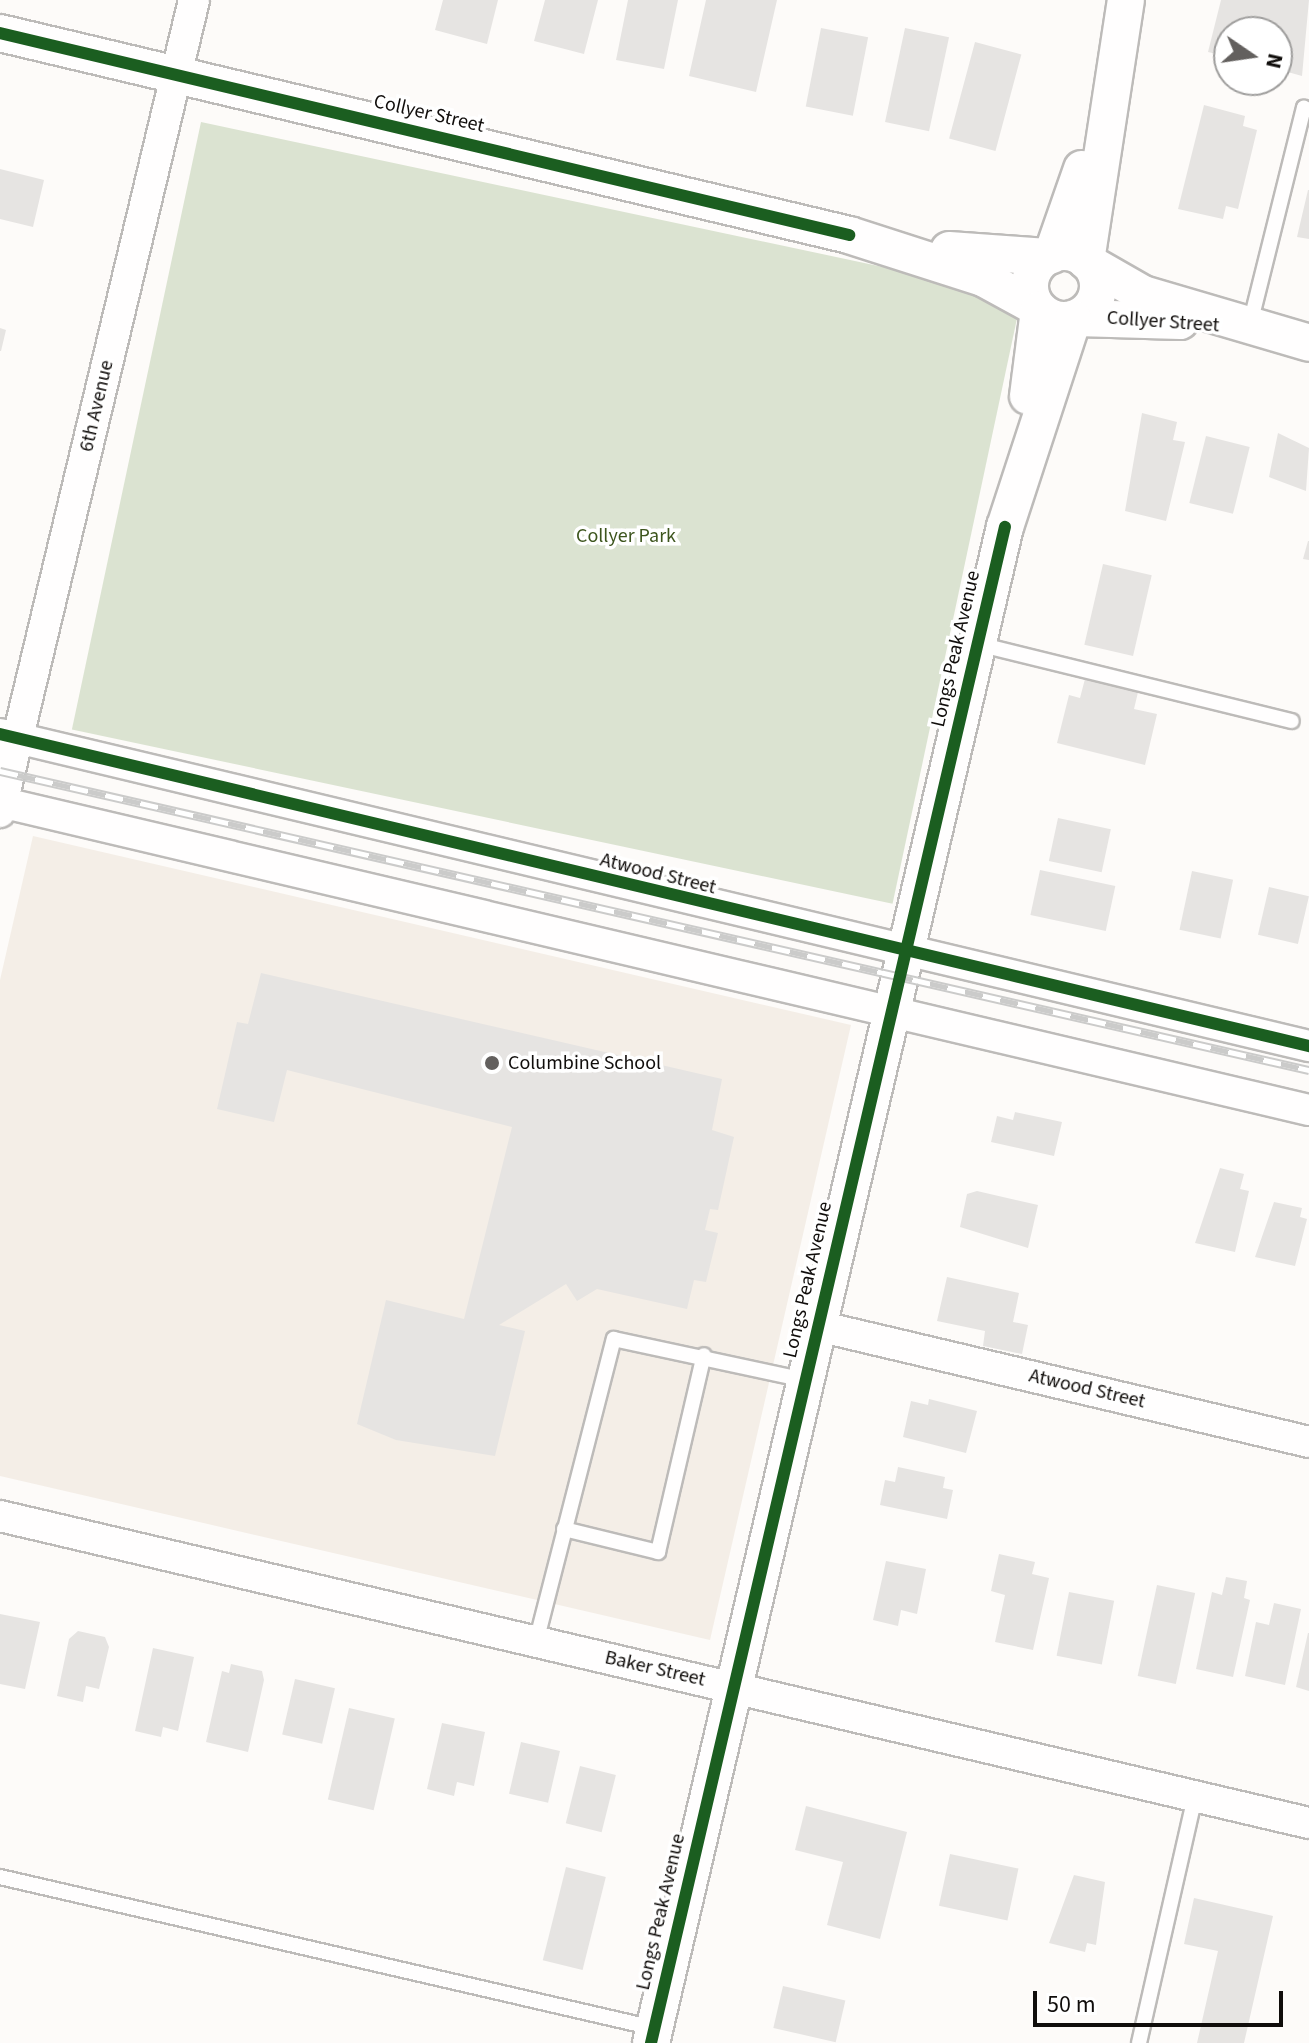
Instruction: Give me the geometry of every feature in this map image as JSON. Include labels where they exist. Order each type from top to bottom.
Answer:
[{"type":"street","name":"6th Avenue","points":[[1,806],[9,736],[194,0]]},
{"type":"street","points":[[1056,313],[1098,293],[1068,259],[1126,0]]},
{"type":"street","name":"Collyer Street","points":[[0,33],[849,235],[983,278],[1056,313],[1249,328]]},
{"type":"street","name":"Collyer Street","points":[[849,235],[988,256],[1068,259],[1143,294],[1249,328],[1309,343]]},
{"type":"street","name":"Longs Peak Avenue","points":[[653,2035],[1056,313],[1030,285],[1068,259]]},
{"type":"street","name":"Atwood Street","points":[[9,736],[905,955],[1309,1046]]},
{"type":"street","points":[[1,806],[893,1007],[1309,1110]]},
{"type":"street","name":"Atwood Street","points":[[818,1326],[1309,1442]]},
{"type":"street","name":"Baker Street","points":[[0,1516],[1309,1823]]},
{"type":"lane","points":[[1249,328],[1309,110]]},
{"type":"lane","points":[[977,644],[1292,721]]},
{"type":"lane","points":[[536,1642],[614,1339],[704,1355],[806,1380]]},
{"type":"lane","points":[[564,1529],[658,1552],[704,1355]]},
{"type":"lane","points":[[1139,2043],[1195,1796]]},
{"type":"lane","points":[[0,1877],[653,2035]]},
{"type":"shaded area","points":[[33,836],[851,1025],[710,1640],[0,1476],[0,980]]},
{"type":"green space","name":"Collyer Park","points":[[201,122],[1022,296],[893,904],[72,729]]},
{"type":"building","points":[[443,0],[498,0],[487,44],[435,30]]},
{"type":"building","points":[[545,0],[598,0],[584,54],[534,41]]},
{"type":"building","points":[[628,0],[678,0],[664,69],[616,60]]},
{"type":"building","points":[[706,0],[777,0],[756,92],[689,76]]},
{"type":"building","points":[[1221,0],[1309,0],[1302,76],[1293,73],[1293,16],[1217,16]]},
{"type":"building","points":[[821,28],[868,37],[853,116],[806,107]]},
{"type":"building","points":[[905,28],[949,37],[929,131],[885,122]]},
{"type":"building","points":[[1213,32],[1213,53],[1208,52]]},
{"type":"building","points":[[975,42],[1021,54],[995,151],[949,139]]},
{"type":"building","points":[[1204,105],[1245,116],[1243,126],[1257,130],[1238,209],[1226,206],[1223,219],[1178,209]]},
{"type":"building","points":[[0,169],[44,180],[33,227],[0,219]]},
{"type":"building","points":[[1309,190],[1309,239],[1297,237]]},
{"type":"building","points":[[0,328],[6,330],[1,351],[0,351]]},
{"type":"building","points":[[1142,413],[1177,422],[1173,440],[1185,442],[1166,521],[1125,511]]},
{"type":"building","points":[[1278,433],[1309,448],[1306,491],[1269,477]]},
{"type":"building","points":[[1206,436],[1250,447],[1233,514],[1189,503]]},
{"type":"building","points":[[1309,541],[1309,560],[1303,559]]},
{"type":"building","points":[[1103,564],[1152,575],[1133,656],[1084,645]]},
{"type":"building","points":[[1086,675],[1139,688],[1134,709],[1157,714],[1145,765],[1057,743],[1069,695],[1080,698]]},
{"type":"building","points":[[1058,818],[1111,829],[1102,872],[1049,861]]},
{"type":"building","points":[[1040,870],[1115,886],[1106,931],[1030,915]]},
{"type":"building","points":[[1192,871],[1233,880],[1221,938],[1180,930]]},
{"type":"building","points":[[1269,887],[1309,896],[1298,944],[1258,935]]},
{"type":"building","points":[[261,973],[722,1079],[712,1130],[734,1137],[718,1210],[710,1209],[705,1230],[718,1233],[706,1282],[694,1280],[687,1309],[597,1289],[577,1301],[566,1284],[499,1325],[525,1331],[495,1456],[396,1440],[357,1424],[386,1300],[464,1319],[512,1127],[287,1070],[274,1122],[217,1109],[237,1022],[248,1024]]},
{"type":"building","points":[[1015,1112],[1062,1122],[1054,1156],[991,1142],[997,1116],[1013,1120]]},
{"type":"building","points":[[1220,1168],[1244,1174],[1240,1189],[1249,1191],[1235,1252],[1195,1243]]},
{"type":"building","points":[[977,1191],[1038,1205],[1028,1248],[960,1227],[967,1194]]},
{"type":"building","points":[[1274,1202],[1302,1208],[1300,1217],[1307,1219],[1295,1266],[1255,1257]]},
{"type":"building","points":[[947,1277],[1019,1293],[1013,1322],[1028,1325],[1022,1354],[983,1346],[985,1331],[937,1321]]},
{"type":"building","points":[[929,1399],[977,1411],[966,1453],[903,1437],[911,1401],[928,1405]]},
{"type":"building","points":[[898,1467],[945,1477],[943,1488],[953,1490],[947,1519],[880,1505],[885,1480],[895,1482]]},
{"type":"building","points":[[999,1554],[1035,1562],[1032,1574],[1049,1578],[1033,1650],[995,1642],[1005,1595],[991,1591]]},
{"type":"building","points":[[886,1561],[926,1569],[917,1614],[901,1610],[898,1626],[873,1620]]},
{"type":"building","points":[[1226,1577],[1247,1581],[1244,1598],[1250,1600],[1233,1677],[1196,1669],[1212,1592],[1222,1595]]},
{"type":"building","points":[[1157,1585],[1195,1593],[1176,1684],[1138,1676]]},
{"type":"building","points":[[1069,1592],[1114,1601],[1102,1665],[1057,1656]]},
{"type":"building","points":[[1274,1603],[1301,1609],[1285,1685],[1245,1676],[1256,1622],[1269,1625]]},
{"type":"building","points":[[0,1614],[40,1622],[25,1689],[0,1684]]},
{"type":"building","points":[[78,1631],[105,1637],[109,1647],[99,1689],[86,1686],[83,1702],[57,1696],[69,1639]]},
{"type":"building","points":[[1309,1633],[1309,1691],[1296,1687]]},
{"type":"building","points":[[153,1648],[194,1657],[178,1731],[163,1727],[161,1737],[135,1731]]},
{"type":"building","points":[[231,1664],[262,1671],[264,1680],[248,1752],[206,1742],[222,1671],[229,1673]]},
{"type":"building","points":[[295,1679],[335,1688],[322,1744],[282,1735]]},
{"type":"building","points":[[349,1708],[395,1719],[374,1810],[328,1800]]},
{"type":"building","points":[[442,1723],[485,1732],[474,1786],[457,1782],[454,1796],[427,1789]]},
{"type":"building","points":[[521,1742],[560,1751],[548,1803],[509,1794]]},
{"type":"building","points":[[580,1766],[616,1775],[602,1832],[566,1823]]},
{"type":"building","points":[[806,1806],[907,1832],[880,1939],[827,1925],[843,1862],[795,1850]]},
{"type":"building","points":[[950,1854],[1018,1869],[1007,1920],[939,1906]]},
{"type":"building","points":[[566,1867],[606,1877],[583,1970],[543,1960]]},
{"type":"building","points":[[1074,1875],[1105,1882],[1096,1945],[1087,1943],[1085,1952],[1049,1943]]},
{"type":"building","points":[[1194,1898],[1273,1916],[1244,2043],[1197,2043],[1218,1951],[1184,1944]]},
{"type":"building","points":[[783,1986],[845,2000],[836,2042],[773,2028]]},
{"type":"railway","points":[[0,771],[1309,1070]]},
{"type":"cycle path","points":[[0,33],[849,235]]},
{"type":"cycle path","points":[[651,2043],[1005,527]]},
{"type":"cycle path","points":[[0,734],[1309,1046]]},
{"type":"place","name":"Columbine School","points":[[492,1063]]}]
